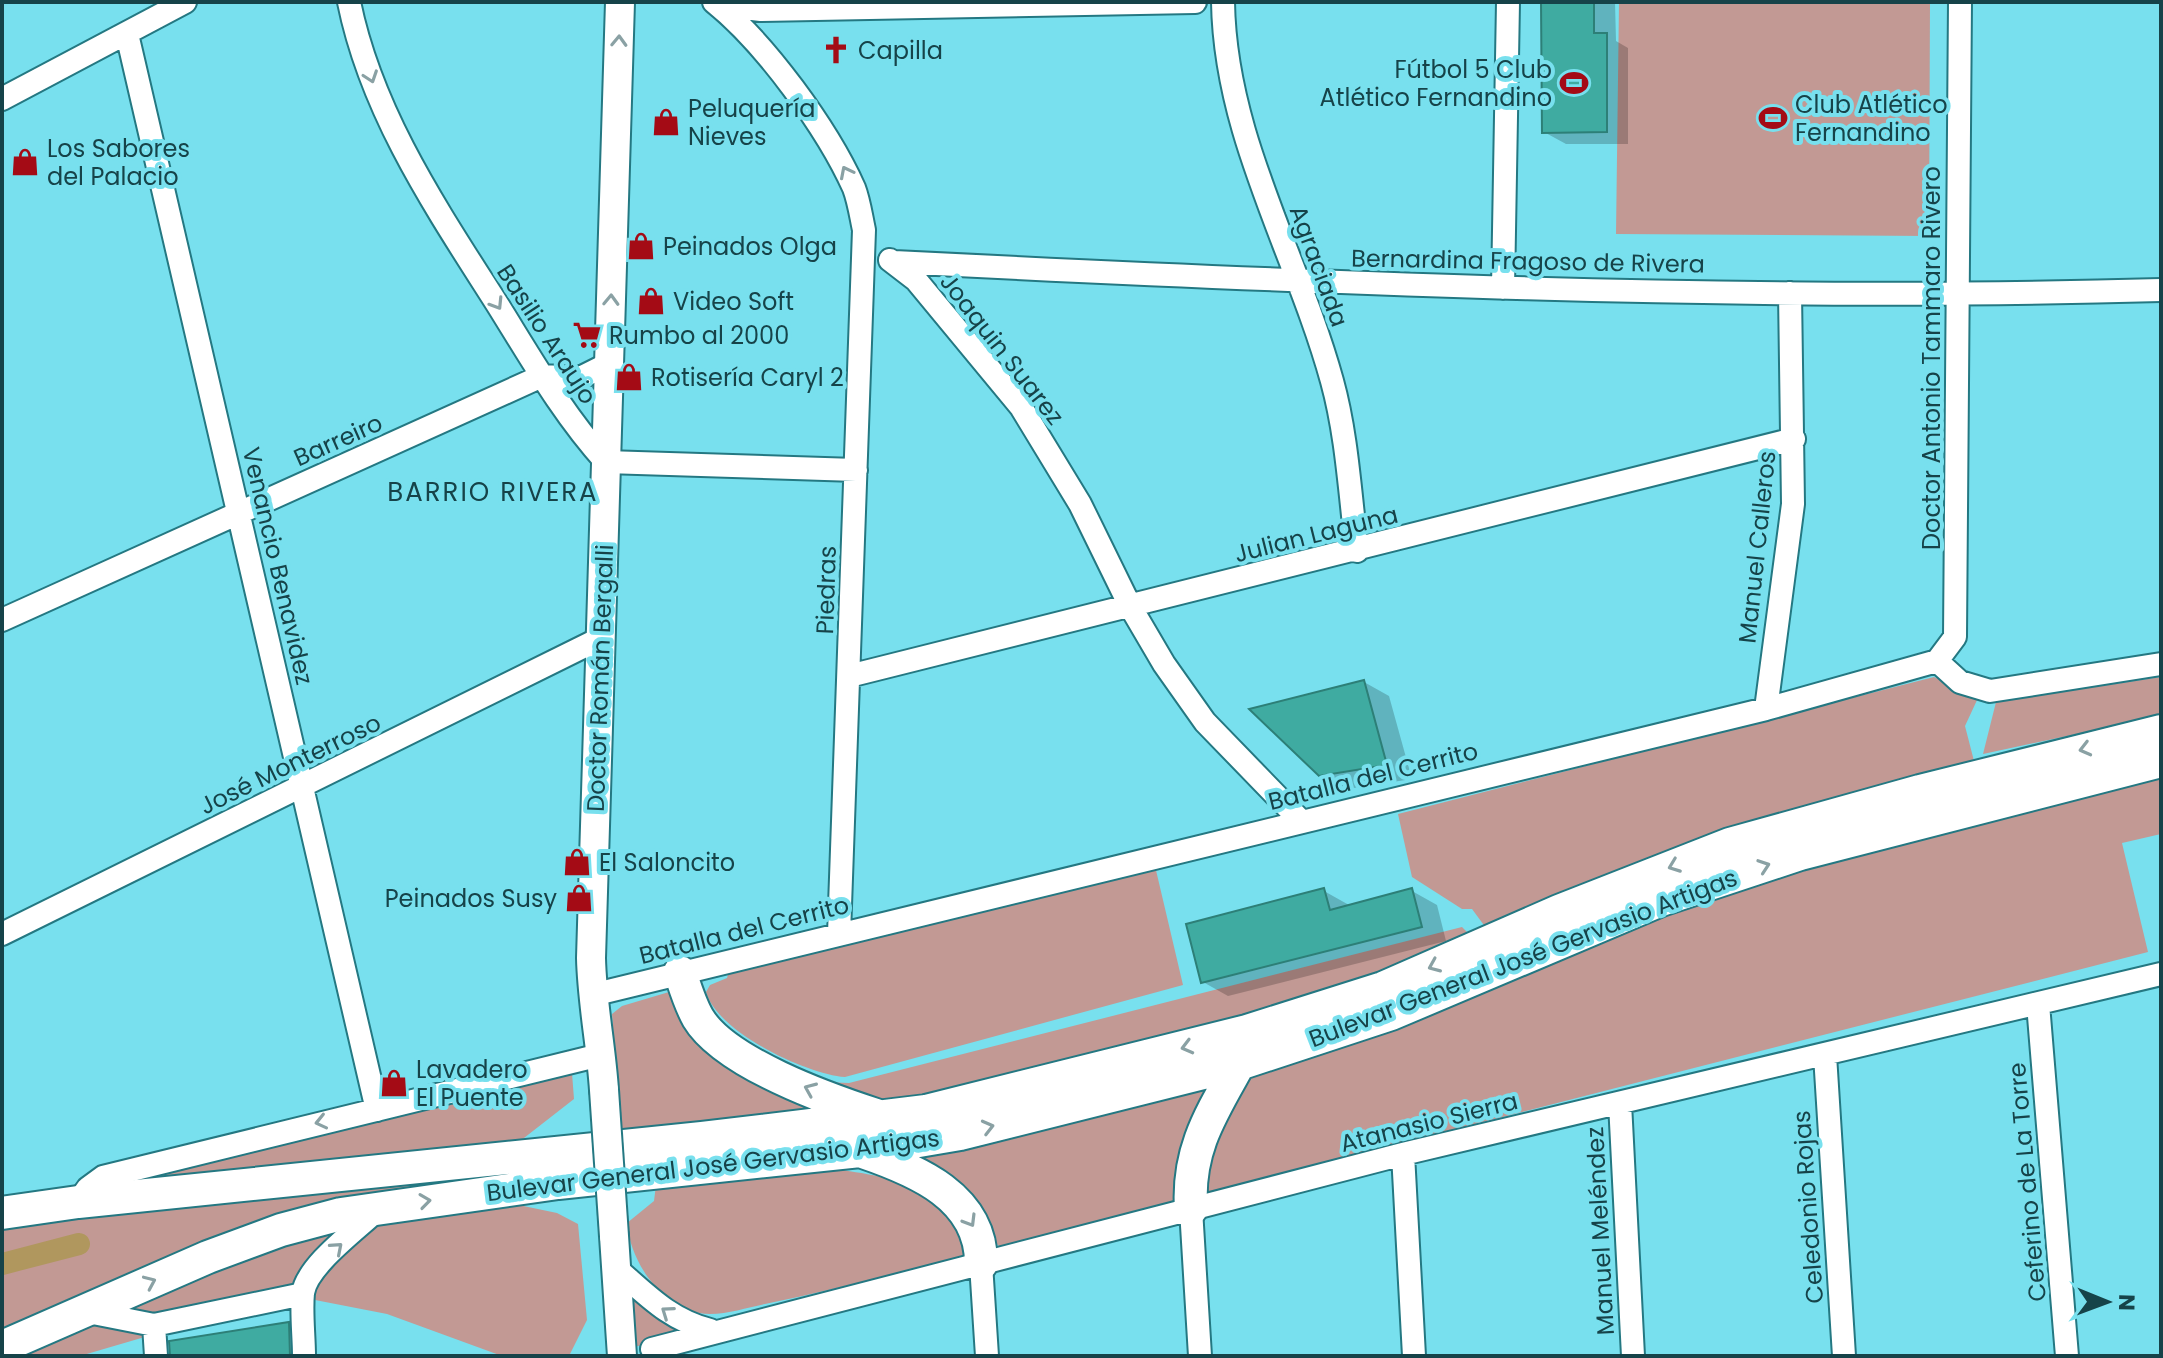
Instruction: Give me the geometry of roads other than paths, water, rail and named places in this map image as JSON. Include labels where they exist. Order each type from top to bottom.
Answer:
[{"type":"main road","name":"Bulevar General José Gervasio Artigas","points":[[2,1213],[78,1202],[926,1111],[1247,1031],[1383,988],[1572,906],[1730,844],[1934,787],[2161,731]]},
{"type":"main road","name":"Bulevar General José Gervasio Artigas","points":[[2,1347],[195,1263],[281,1230],[379,1208],[558,1183],[860,1151],[960,1134],[1239,1064],[1391,1014],[1661,900],[1800,854],[2161,761]]},
{"type":"main road","points":[[680,972],[699,1020],[715,1038],[777,1075],[882,1117]]},
{"type":"main road","points":[[1191,1209],[1191,1168],[1196,1146],[1239,1064]]},
{"type":"main road","points":[[860,1151],[904,1166],[949,1194],[976,1230],[981,1264]]},
{"type":"street","points":[[2,99],[185,2]]},
{"type":"street","name":"Basilio Araujo","points":[[349,2],[374,87],[410,162],[542,376],[586,440],[606,462]]},
{"type":"street","name":"Doctor Román Bergalli","points":[[598,1091],[588,1058],[592,1006],[620,2]]},
{"type":"street","points":[[716,3],[761,10],[970,3],[1195,2]]},
{"type":"street","name":"Agraciada","points":[[1223,2],[1234,99],[1256,171],[1301,282],[1333,384],[1357,551]]},
{"type":"street","points":[[1503,288],[1508,2]]},
{"type":"street","name":"Doctor Antonio Tammaro Rivero","points":[[1937,661],[1955,637],[1960,2]]},
{"type":"street","points":[[716,3],[770,62],[829,138],[855,191],[864,247]]},
{"type":"street","name":"Venancio Benavidez","points":[[127,34],[377,1110]]},
{"type":"street","name":"Joaquin Suarez","points":[[864,247],[894,262],[957,327],[1021,407],[1080,504],[1130,606],[1164,664],[1205,722],[1300,820]]},
{"type":"street","name":"Piedras","points":[[839,934],[864,247]]},
{"type":"street","name":"Bernardina Fragoso de Rivera","points":[[894,262],[1301,282],[1503,288],[1956,296],[2161,290]]},
{"type":"street","name":"Manuel Calleros","points":[[1766,709],[1793,504],[1790,293]]},
{"type":"street","name":"Barreiro","points":[[2,620],[542,376],[580,378],[610,363]]},
{"type":"street","name":"Julian Laguna","points":[[849,676],[1794,439]]},
{"type":"street","points":[[606,462],[856,470]]},
{"type":"street","name":"José Monterroso","points":[[2,934],[601,638]]},
{"type":"street","points":[[1937,661],[1960,682],[1990,691],[2161,664]]},
{"type":"street","name":"Batalla del Cerrito","points":[[592,1006],[680,972],[1766,709],[1937,661]]},
{"type":"street","name":"Atanasio Sierra","points":[[652,1349],[711,1331],[1403,1154],[2161,974]]},
{"type":"street","name":"Ceferino de La Torre","points":[[2038,1004],[2067,1356]]},
{"type":"street","name":"Doctor Román Bergalli","points":[[592,1006],[601,1043],[598,1091],[608,1237]]},
{"type":"street","name":"Celedonio Rojas","points":[[1825,1055],[1844,1356]]},
{"type":"street","points":[[78,1202],[88,1188],[103,1177],[588,1058]]},
{"type":"street","name":"Manuel Meléndez","points":[[1620,1103],[1633,1356]]},
{"type":"street","points":[[1403,1154],[1414,1356]]},
{"type":"street","points":[[304,1356],[303,1294],[307,1281],[323,1260],[379,1208]]},
{"type":"street","points":[[1191,1209],[1200,1356]]},
{"type":"street","points":[[608,1237],[617,1269],[622,1356]]},
{"type":"street","points":[[607,1356],[608,1237]]},
{"type":"street","points":[[981,1264],[987,1356]]},
{"type":"street","points":[[617,1269],[659,1308],[678,1320],[711,1331]]},
{"type":"street","points":[[88,1312],[154,1325],[303,1294]]},
{"type":"street","points":[[154,1325],[156,1356]]},
{"type":"waterway","points":[[2,1264],[79,1244]]},
{"type":"place","name":"Capilla","points":[[836,50]]},
{"type":"place","name":"Fútbol 5 Club Atlético Fernandino","points":[[1574,83]]},
{"type":"place","name":"Club Atlético Fernandino","points":[[1773,118]]},
{"type":"place","name":"Peluquería Nieves","points":[[666,122]]},
{"type":"place","name":"Los Sabores del Palacio","points":[[25,162]]},
{"type":"place","name":"Peinados Olga","points":[[641,246]]},
{"type":"place","name":"Video Soft","points":[[651,301]]},
{"type":"place","name":"Rumbo al 2000","points":[[587,335]]},
{"type":"place","name":"Rotisería Caryl 2","points":[[629,377]]},
{"type":"place","name":"El Saloncito","points":[[577,862]]},
{"type":"place","name":"Peinados Susy","points":[[579,898]]},
{"type":"place","name":"Lavadero El Puente","points":[[394,1083]]},
{"type":"district","name":"BARRIO RIVERA","points":[[493,492]]}]
